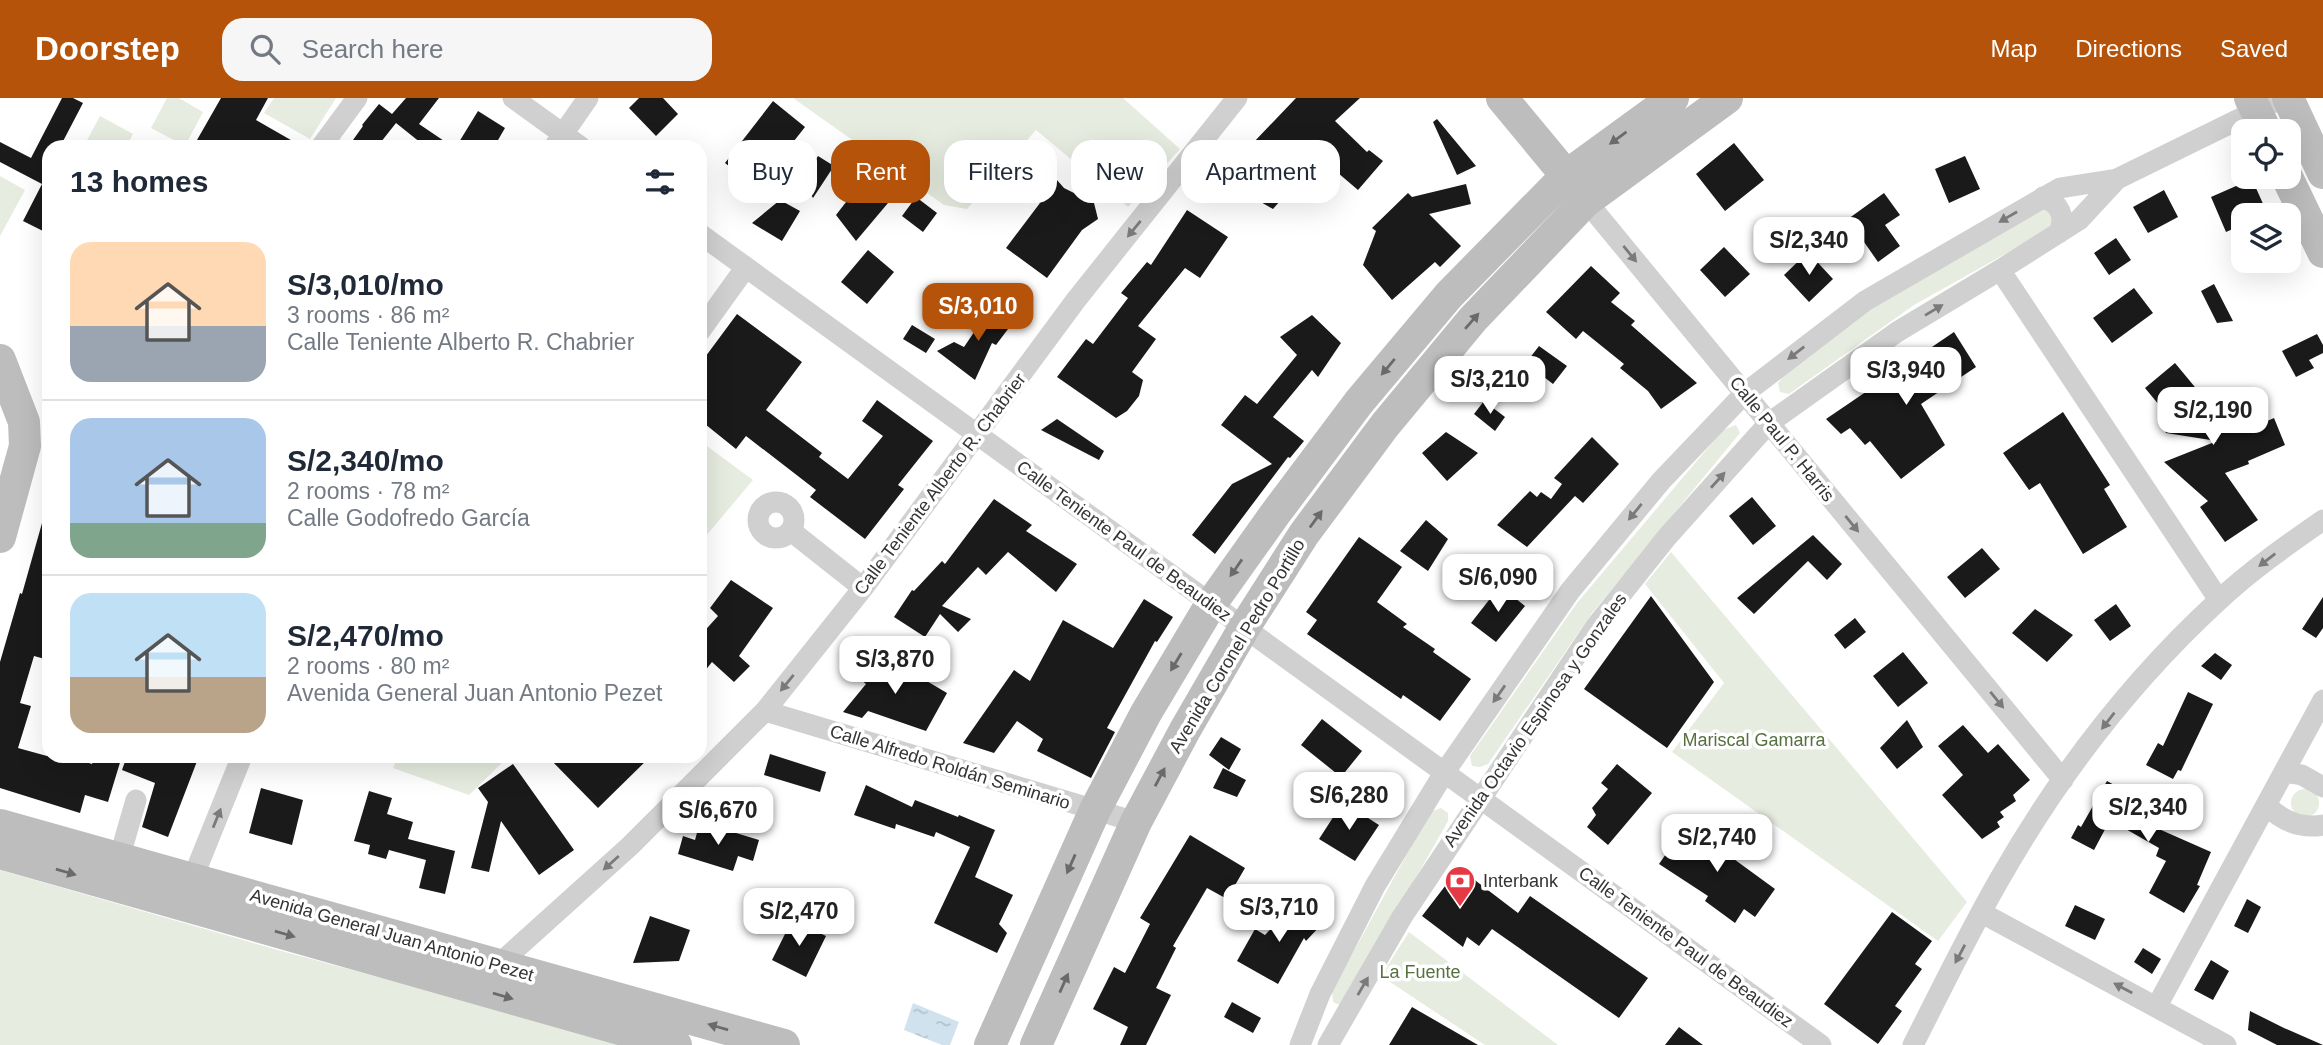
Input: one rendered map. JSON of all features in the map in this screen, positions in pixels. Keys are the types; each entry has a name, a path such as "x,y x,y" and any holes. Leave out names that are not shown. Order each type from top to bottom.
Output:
{"main road":[{"name":"Calle Paul P. Harris","path":"1502,98 1586,201"},
{"name":"Avenida Coronel Pedro Portillo","path":"990,1045 1094,810 1146,713 1211,604 1275,513 1377,381 1449,295 1566,176 1673,98"},
{"name":"Avenida Coronel Pedro Portillo","path":"1036,1045 1136,822 1244,628 1304,534 1385,425 1474,319 1586,201 1727,98"},
{"path":"2288,98 2323,173"},
{"path":"2293,189 2323,252"},
{"path":"0,360 24,422 12,449 0,537"},
{"name":"Avenida General Juan Antonio Pezet","path":"0,825 784,1045"},
{"name":"Avenida General Juan Antonio Pezet","path":"0,853 676,1045"}],"street":[{"path":"326,140 357,98"},
{"path":"513,98 558,140 588,98"},
{"name":"Calle Teniente Alberto R. Chabrier","path":"498,965 630,846 765,710 863,588 1076,300 1237,98"},
{"name":"Avenida Octavio Espinosa y Gonzales","path":"1300,1045 1320,993 1375,886 1444,773 1570,591 1661,481 1745,393 1865,300 2043,197 2060,188 2117,178 2263,110"},
{"name":"Avenida Octavio Espinosa y Gonzales","path":"1328,1045 1402,917 1596,626 1667,537 1769,423 1897,332 2059,233 2090,209 2117,178"},
{"path":"2043,197 2052,200 2062,216 2059,233"},
{"name":"Calle Paul P. Harris","path":"1586,201 2063,780"},
{"name":"Calle Teniente Paul de Beaudiez","path":"707,239 1821,1045"},
{"path":"707,321 746,267"},
{"path":"2000,270 2219,600"},
{"path":"1913,1045 1999,880 2063,780 2154,666 2219,600 2284,547 2323,520"},
{"path":"791,531 863,588"},
{"path":"2157,1006 2323,700"},
{"name":"Calle Alfredo Roldán Seminario","path":"765,710 1136,822"},
{"path":"192,880 239,763"},
{"path":"2284,772 2302,775 2321,784"},
{"path":"119,859 136,800"},
{"path":"2266,805 2275,814 2297,825 2323,825"},
{"path":"1982,913 2226,1045"},
{"path":"1320,993 1326,1007 1333,1011 1348,1012"}],"green space":[{"path":"167,98 179,98 203,112 188,140 174,140 151,128"},
{"path":"274,98 336,98 310,139 264,113"},
{"path":"793,98 1123,98 1180,149 1167,164 1167,140 1071,140 1071,159 1057,148 1057,140 1048,140 1036,130 1027,140 944,140 944,203 972,203 967,209 944,205 930,195 930,140 852,140"},
{"path":"100,116 133,134 130,140 87,140"},
{"path":"0,176 25,190 0,236"},
{"path":"2044,207 2054,210 2055,226 1914,305 1789,394 1780,392 1778,383 1793,364 1910,279"},
{"path":"1736,425 1740,433 1592,613 1488,764 1472,766 1470,756 1577,603 1723,430"},
{"path":"707,446 753,480 707,535"},
{"name":"Mariscal Gamarra","path":"1671,552 1967,902 1938,941 1672,752 1724,683 1645,584"},
{"path":"395,763 502,763 469,795 393,768"},
{"path":"2305,789 2315,793 2319,803 2315,813 2305,817 2295,813 2291,803 2295,793"},
{"path":"1441,808 1448,813 1448,821 1348,998 1340,1005 1333,1002 1332,991 1430,812"},
{"path":"0,870 274,949 631,1045 0,1045"},
{"name":"La Fuente","path":"1409,932 1558,1045 1485,1045 1381,976"}],"water":[{"path":"913,1003 959,1022 950,1045 942,1045 904,1030"}],"building":[{"path":"62,98 73,98 83,103 64,140 42,140 42,184 0,162 0,142 31,158"},
{"path":"221,98 268,98 256,120 291,140 197,140"},
{"path":"406,98 439,98 419,124 443,140 417,140 396,123 383,140 353,140 379,104 392,114"},
{"path":"639,98 663,98 678,114 656,136 629,108"},
{"path":"1296,98 1360,98 1335,121 1367,152 1369,150 1383,161 1358,190 1340,175 1340,140 1256,140"},
{"path":"773,101 805,127 795,140 743,140"},
{"path":"478,111 505,128 498,140 460,140"},
{"path":"1437,119 1476,166 1457,175 1433,122"},
{"path":"1734,143 1764,180 1725,211 1696,174"},
{"path":"1965,156 1980,189 1949,203 1935,169"},
{"path":"817,157 831,164 831,171 817,192"},
{"path":"1057,180 1071,192 1071,203 1094,203 1098,219 1082,230 1047,278 1006,248 1040,203 1057,203"},
{"path":"42,184 42,230 23,221"},
{"path":"1466,184 1471,204 1429,214 1461,246 1440,267 1435,262 1392,300 1363,265 1376,231 1372,228 1408,193 1412,197"},
{"path":"2231,188 2256,189 2263,203 2231,203 2231,230 2226,232 2211,197"},
{"path":"2164,190 2178,217 2148,233 2133,207"},
{"path":"1884,193 1900,215 1885,225 1900,246 1878,262 1848,219"},
{"path":"776,203 785,203 800,211 782,241 752,223"},
{"path":"845,203 888,203 856,241 836,215"},
{"path":"912,203 924,203 937,213 923,232 902,216"},
{"path":"1263,203 1278,203 1273,209"},
{"path":"1187,210 1228,237 1200,278 1185,268 1138,326 1156,339 1132,372 1143,380 1139,396 1127,411 1116,418 1057,377 1086,339 1093,344 1128,298 1121,293 1147,262 1151,265"},
{"path":"2116,238 2131,260 2109,275 2094,253"},
{"path":"1724,247 1750,274 1725,297 1700,270"},
{"path":"868,250 894,272 867,304 841,282"},
{"path":"1808,252 1833,279 1809,302 1784,275"},
{"path":"1591,266 1620,293 1611,302 1635,321 1631,325 1697,383 1661,409 1648,391 1620,368 1624,364 1583,331 1576,339 1546,312"},
{"path":"2214,284 2233,321 2217,323 2201,291"},
{"path":"2134,288 2153,313 2112,343 2093,318"},
{"path":"991,307 1014,321 996,345 992,343 975,380 937,351 954,342 964,347"},
{"path":"737,314 802,362 766,410 822,453 819,457 848,479 883,436 862,421 877,400 933,441 898,485 904,489 865,539 810,497 816,490 746,436 736,449 707,426 707,355"},
{"path":"1312,315 1341,343 1318,377 1312,370 1273,417 1304,441 1290,458 1288,457 1215,554 1192,535 1232,484 1272,464 1221,425 1245,395 1257,404 1297,355 1280,337"},
{"path":"912,325 935,339 926,353 903,339"},
{"path":"1954,332 1976,367 1921,404 1945,445 1901,479 1870,441 1865,445 1850,428 1841,434 1826,419"},
{"path":"2317,334 2323,345 2323,353 2309,360 2314,368 2296,377 2282,351"},
{"path":"1539,346 1567,366 1553,384 1526,363"},
{"path":"2175,363 2204,398 2212,393 2235,410 2243,410 2249,429 2274,418 2285,445 2225,473 2258,520 2225,542 2200,507 2208,501 2164,462 2217,441 2166,433 2160,422 2169,417 2145,388"},
{"path":"1484,401 1505,417 1495,431 1474,414"},
{"path":"2063,412 2110,485 2104,489 2127,527 2083,554 2040,483 2029,490 2003,453"},
{"path":"1057,419 1104,451 1099,460 1041,430"},
{"path":"1446,432 1478,453 1447,481 1422,453"},
{"path":"1592,437 1619,464 1583,503 1575,496 1527,547 1497,525 1530,491 1537,497 1541,492 1551,499 1562,484 1554,478"},
{"path":"1752,497 1776,526 1753,545 1729,516"},
{"path":"994,499 1032,525 1026,531 1077,564 1056,592 1008,552 986,575 978,567 942,606 971,619 958,632 940,614 925,637 894,617 912,590 914,591 942,561 945,564"},
{"path":"1426,520 1448,539 1428,571 1400,551"},
{"path":"42,523 42,658 34,656 20,703 31,706 18,748 42,755 42,763 120,763 108,802 85,795 80,813 0,788 0,662 20,593 22,594"},
{"path":"1813,535 1842,564 1827,580 1808,561 1754,614 1737,598"},
{"path":"1359,537 1402,567 1377,602 1407,624 1403,627 1435,649 1433,652 1471,679 1440,721 1403,695 1401,699 1307,634 1317,620 1306,612"},
{"path":"1982,548 2000,569 1965,598 1947,577"},
{"path":"731,580 773,608 739,656 750,666 734,682 712,662 707,668 707,628 718,616 710,608"},
{"path":"1500,586 1525,606 1496,642 1471,623"},
{"path":"1651,596 1714,682 1667,748 1584,689"},
{"path":"2323,597 2323,628 2316,638 2302,629"},
{"path":"1144,599 1173,617 1157,642 1155,641 1107,728 1115,732 1091,778 1037,751 1043,739 1017,721 994,753 963,743 1014,670 1030,681 1063,620 1113,648"},
{"path":"2116,604 2131,626 2110,641 2094,620"},
{"path":"2035,609 2073,635 2047,662 2012,633"},
{"path":"1855,618 1866,632 1845,649 1834,635"},
{"path":"1903,652 1928,683 1898,707 1873,676"},
{"path":"866,653 900,681 908,670 947,693 926,731 868,711 862,718 843,712 866,684 850,671"},
{"path":"2215,653 2232,665 2221,680 2201,666"},
{"path":"2188,692 2213,704 2181,771 2178,770 2173,779 2146,765 2158,743 2163,746"},
{"path":"1322,719 1362,751 1341,777 1301,745"},
{"path":"1907,720 1923,747 1897,769 1880,748"},
{"path":"1963,725 1988,753 1998,744 2030,780 2013,795 2016,801 2000,812 2004,817 1997,822 2000,827 1982,839 1942,795 1963,775 1938,746"},
{"path":"1221,737 1241,749 1229,770 1209,755"},
{"path":"770,754 826,772 820,792 764,775"},
{"path":"124,763 196,763 168,837 142,827 155,783 122,770"},
{"path":"554,763 644,763 598,808"},
{"path":"513,764 574,850 539,875 501,821 489,872 471,868 488,802 478,788"},
{"path":"1617,764 1652,793 1608,845 1587,827 1596,815 1592,808 1608,789 1601,783"},
{"path":"1223,768 1246,780 1237,797 1213,788"},
{"path":"2107,781 2152,806 2143,822 2211,852 2197,885 2200,886 2184,913 2149,893 2166,861 2156,856 2159,848 2110,820 2094,850 2071,838 2078,825 2081,827"},
{"path":"866,785 912,807 915,800 995,830 975,877 1013,895 999,924 1007,933 997,953 934,923 970,847 936,832 934,837 896,824 895,829 854,815"},
{"path":"261,788 303,800 292,845 249,833"},
{"path":"369,791 392,798 387,814 413,822 408,839 455,851 445,894 419,888 426,860 389,850 386,859 368,854 370,845 354,841"},
{"path":"1343,802 1379,825 1355,861 1319,839"},
{"path":"700,822 759,840 753,861 738,856 733,871 678,854 683,836 695,840"},
{"path":"1684,828 1709,844 1719,829 1737,840 1727,854 1775,889 1755,917 1744,909 1735,923 1705,901 1708,896 1659,864"},
{"path":"1190,835 1245,868 1227,899 1207,888 1173,946 1176,948 1156,988 1171,995 1146,1045 1120,1045 1128,1027 1093,1009 1114,967 1125,973 1150,924 1140,918"},
{"path":"1459,868 1518,913 1530,896 1648,978 1619,1018 1492,929 1479,946 1467,937 1463,947 1422,916"},
{"path":"2247,899 2261,907 2248,933 2234,926"},
{"path":"1296,902 1321,925 1306,941 1304,938 1278,984 1237,961 1255,929 1265,935"},
{"path":"2075,905 2105,919 2095,940 2065,926"},
{"path":"1892,912 1932,941 1915,964 1922,969 1895,1006 1902,1011 1878,1044 1824,1004"},
{"path":"650,916 690,930 679,961 633,963"},
{"path":"792,920 826,936 806,977 772,960"},
{"path":"2143,948 2161,959 2152,974 2134,962"},
{"path":"2211,960 2229,971 2213,1000 2194,990"},
{"path":"1232,1002 1261,1018 1253,1033 1224,1017"},
{"path":"1412,1007 1478,1045 1389,1045"},
{"path":"2250,1011 2323,1045 2277,1045 2248,1030"},
{"path":"1679,1027 1703,1045 1665,1045"}],"place":[{"name":"Interbank","path":"1460,908"}]}
